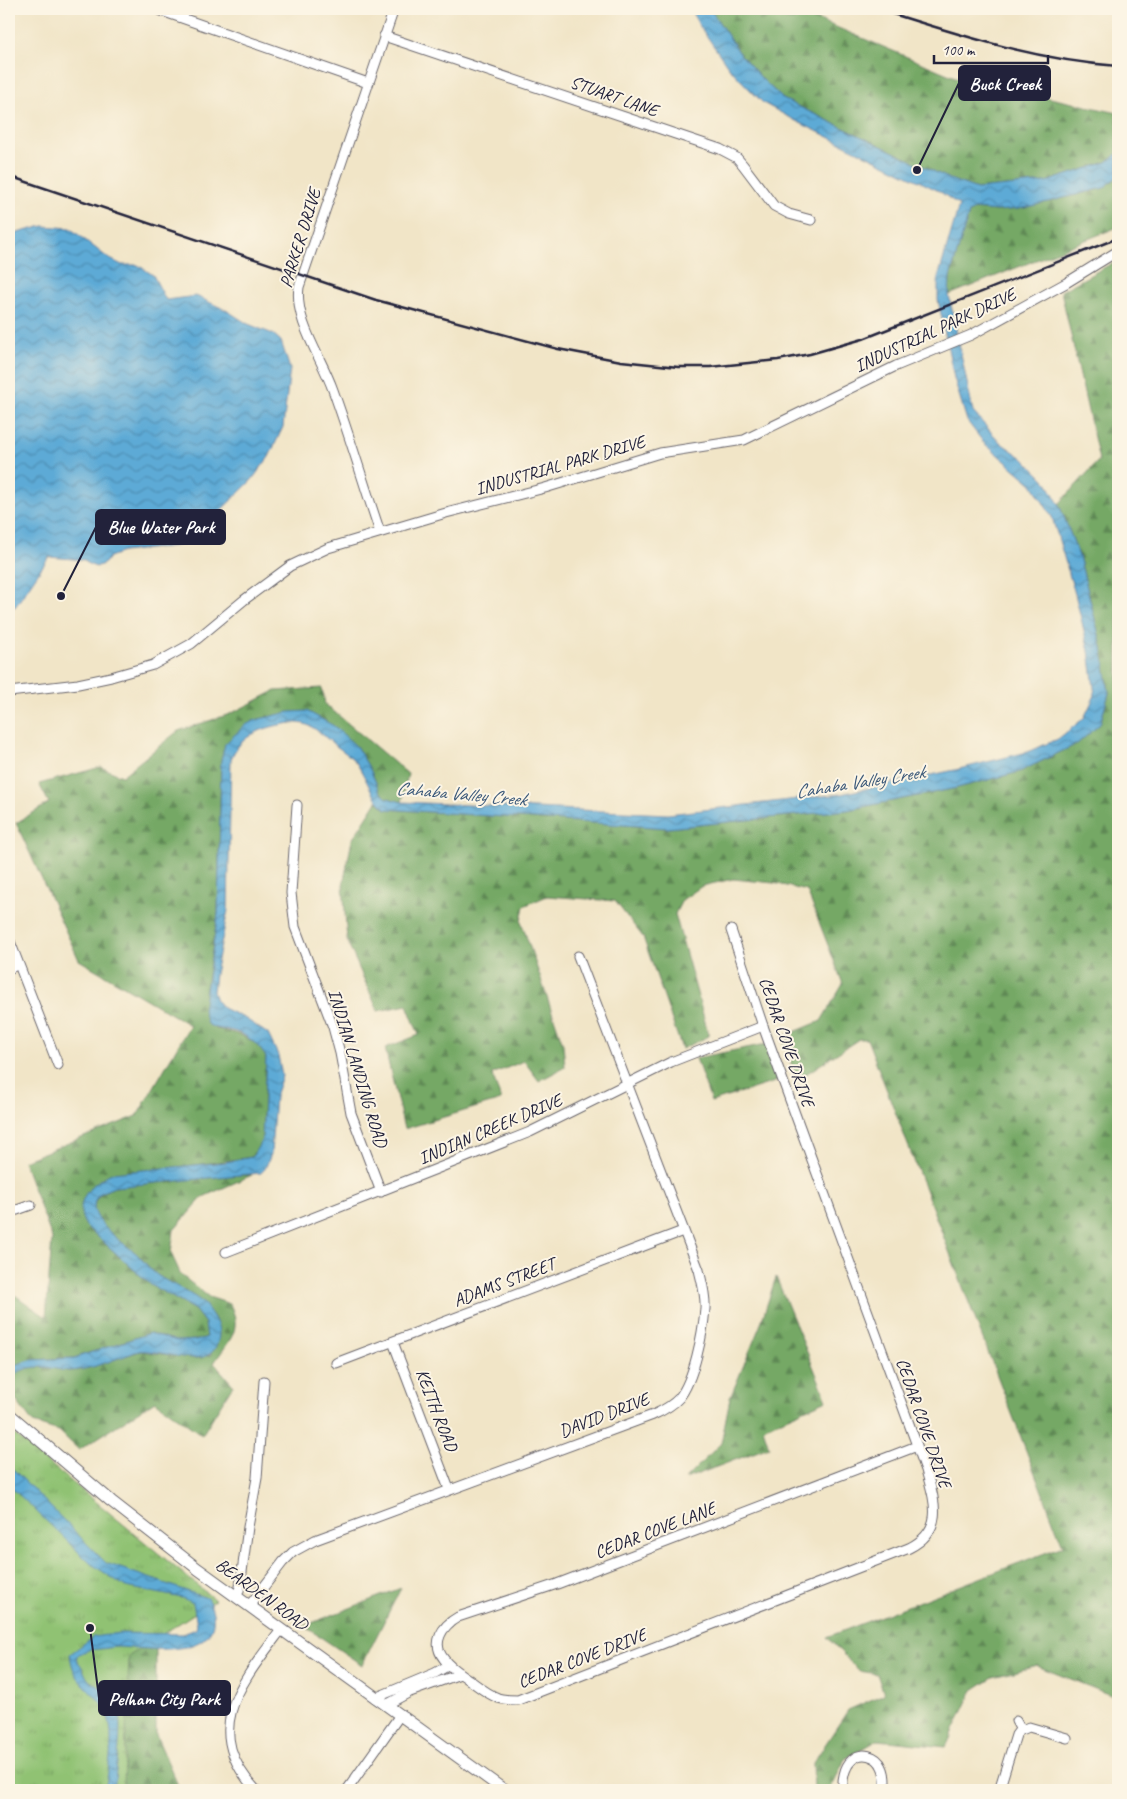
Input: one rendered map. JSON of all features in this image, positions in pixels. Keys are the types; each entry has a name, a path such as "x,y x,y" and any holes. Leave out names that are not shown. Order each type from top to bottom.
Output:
{"street":[{"path":"156,9 368,83"},
{"name":"PARKER DRIVE","path":"380,532 332,387 300,314 298,296 299,286 394,9"},
{"name":"STUART LANE","path":"384,36 720,149 737,158 774,206 789,214 811,220"},
{"name":"INDUSTRIAL PARK DRIVE","path":"9,692 78,684 133,672 153,665 191,644 244,600 290,566 328,548 380,532 545,488 660,453 744,440 896,366 971,335 1066,283 1118,251"},
{"name":"INDIAN LANDING ROAD","path":"297,805 292,893 295,927 333,1027 351,1112 381,1192"},
{"name":"CEDAR COVE DRIVE","path":"449,1665 491,1695 506,1700 518,1700 909,1548 927,1536 933,1527 934,1517 929,1481 763,1026 731,930"},
{"path":"9,939 58,1065"},
{"name":"DAVID DRIVE","path":"249,1606 283,1562 293,1552 306,1544 653,1415 676,1401 692,1376 705,1309 704,1288 578,956"},
{"path":"9,969 18,964"},
{"name":"INDIAN CREEK DRIVE","path":"226,1252 530,1132 671,1062 763,1026"},
{"path":"9,1220 13,1210 31,1205"},
{"name":"ADAMS STREET","path":"336,1363 683,1231"},
{"name":"KEITH ROAD","path":"394,1342 450,1489"},
{"path":"237,1597 257,1478 264,1381"},
{"name":"BEARDEN ROAD","path":"9,1414 111,1501 237,1597 504,1790"},
{"name":"CEDAR COVE LANE","path":"449,1665 438,1646 439,1637 444,1628 458,1617 557,1584 917,1446"},
{"path":"256,1790 244,1776 234,1759 229,1741 230,1713 235,1698 244,1682 281,1630"},
{"path":"375,1698 435,1673 449,1665"},
{"path":"386,1705 410,1692 460,1674"},
{"path":"348,1790 400,1715"},
{"path":"1016,1721 1021,1730"},
{"path":"998,1790 1014,1740 1021,1730 1029,1727 1066,1738"},
{"path":"843,1790 846,1769 852,1760 857,1757 868,1756 877,1760 882,1767 885,1778 885,1790"}],"green space":[{"path":"710,9 793,9 955,77 1118,113 1118,153 1107,162 1046,182 977,189 952,180 783,99 741,55"},
{"path":"1118,176 1118,227 949,295 950,277 969,213 974,209 997,211 1019,209 1104,188"},
{"path":"1118,260 1118,1698 1037,1666 993,1677 973,1690 946,1747 878,1740 845,1759 830,1790 814,1790 813,1763 848,1710 884,1694 877,1674 859,1671 827,1637 1063,1546 867,1039 859,1039 797,1080 782,1037 821,1021 843,984 807,891 774,883 733,879 702,886 682,900 675,914 709,1036 682,1049 643,937 615,901 547,896 524,906 521,921 563,1044 565,1067 539,1081 524,1061 492,1074 501,1100 404,1129 385,1048 419,1035 407,1005 378,1011 347,941 343,885 352,840 377,801 386,809 668,828 847,810 957,788 1019,772 1077,744 1100,724 1109,693 1102,647 1079,556 1059,504 1099,460 1061,291"},
{"path":"322,688 325,704 408,774 402,802 387,798 380,792 370,769 356,746 307,711 255,720 221,760 218,914 205,994 216,1029 238,1034 251,1040 262,1050 266,1057 262,1140 253,1157 101,1178 86,1226 151,1285 195,1310 205,1323 207,1337 199,1340 177,1341 150,1333 74,1358 31,1360 9,1367 9,1291 46,1317 52,1238 23,1161 137,1116 190,1025 79,960 16,823 49,803 39,784 101,767 122,776 178,731 230,714 275,691"},
{"path":"766,1044 778,1081 711,1102 696,1058"},
{"path":"230,1175 252,1175 203,1197 174,1230 171,1253 181,1275 209,1297 230,1304 234,1313 235,1328 229,1341 214,1363 233,1385 202,1435 155,1401 79,1450 59,1431 33,1423 12,1395 9,1396 9,1378 17,1371 33,1367 48,1367 69,1371 91,1367 140,1351 193,1358 211,1355 204,1304 157,1275 138,1255 105,1228 96,1215 94,1204 98,1197 114,1187"},
{"path":"776,1277 827,1400 763,1428 769,1447 685,1479 721,1443 730,1398 760,1326"},
{"path":"9,1430 215,1600 129,1656 124,1784 119,1790 9,1790"},
{"path":"401,1588 362,1665 304,1626"},
{"path":"116,1647 156,1649 156,1735 180,1790 112,1790"}],"water":[{"path":"690,9 710,9 741,55 783,99 952,180 977,189 1046,182 1107,162 1118,153 1118,176 1104,188 1019,209 997,211 974,209 969,213 950,277 949,295 973,412 1001,443 1023,458 1046,481 1059,504 1079,556 1102,647 1109,693 1100,724 1077,744 1019,772 957,788 847,810 668,828 386,809 373,793 355,761 313,728 300,723 283,724 246,738 231,759 228,910 213,992 216,1000 223,1008 246,1019 268,1034 278,1055 282,1076 275,1096 271,1154 265,1169 261,1173 114,1187 101,1193 95,1201 98,1218 113,1235 136,1253 154,1273 205,1305 215,1319 219,1331 215,1348 208,1355 199,1358 139,1351 84,1369 70,1371 34,1367 9,1378 9,1367 31,1360 74,1358 150,1333 177,1341 199,1340 207,1337 205,1323 195,1310 151,1285 86,1226 81,1209 82,1201 91,1187 112,1173 226,1162 252,1157 262,1140 266,1057 247,1037 235,1031 215,1028 207,1024 203,1010 218,914 221,760 225,744 244,726 255,720 289,712 307,711 334,726 356,746 370,769 380,792 387,798 402,802 668,814 841,794 955,770 1027,752 1058,739 1084,718 1095,695 1089,651 1075,594 1052,517 1032,484 984,443 967,421 954,378 938,300 938,278 959,205 939,191 763,103 729,68"},
{"path":"43,226 70,228 108,258 122,265 138,265 153,275 166,300 196,296 226,310 248,324 273,334 281,341 290,369 283,427 269,457 251,481 216,515 196,541 174,546 123,552 109,557 105,563 96,567 88,564 85,560 49,557 15,607 9,607 9,238 17,233"},
{"path":"9,1465 106,1563 207,1598 211,1606 214,1618 211,1630 204,1639 194,1644 182,1648 169,1649 113,1647 88,1651 77,1656 78,1662 88,1679 108,1693 118,1708 120,1729 114,1788 112,1790 103,1790 106,1786 111,1745 110,1724 107,1714 98,1699 78,1678 74,1671 70,1654 93,1637 120,1633 183,1634 196,1629 197,1624 193,1603 182,1598 126,1587 90,1563 9,1485"}],"railway":[{"path":"877,9 996,45 1056,58 1118,66"},
{"path":"9,176 376,300 558,349 621,361 678,367 710,367 778,360 810,354 863,339 1118,238"}],"place":[{"name":"Buck Creek","path":"917,170"},
{"name":"Blue Water Park","path":"61,596"},
{"name":"Pelham City Park","path":"90,1628"}],"water label":[{"name":"Cahaba Valley Creek","path":"860,782"},
{"name":"Cahaba Valley Creek","path":"461,794"}]}
